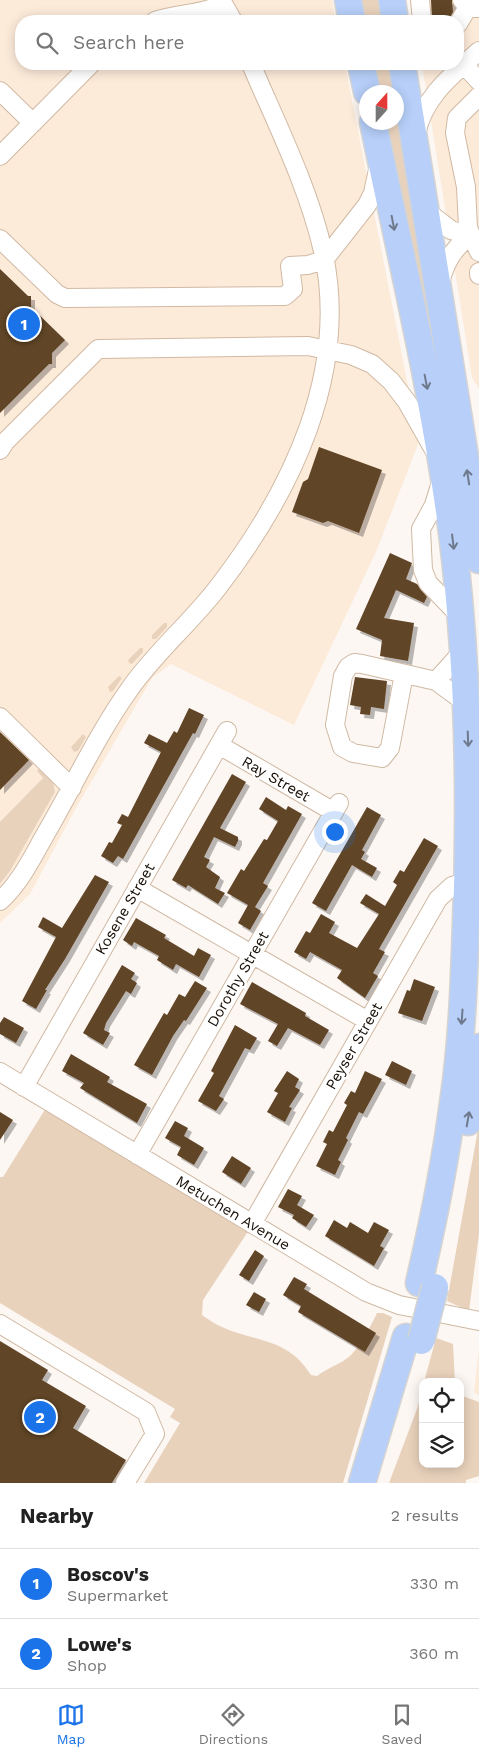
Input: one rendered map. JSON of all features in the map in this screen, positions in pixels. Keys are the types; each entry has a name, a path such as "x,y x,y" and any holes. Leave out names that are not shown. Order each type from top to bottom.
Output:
{"highway":[{"path":"392,0 394,15"},
{"path":"362,70 366,85"},
{"path":"404,70 479,560"},
{"path":"375,130 452,531 461,617 466,703 468,882 462,1013 453,1102 439,1188 427,1285"},
{"path":"379,1483 427,1285 464,1147 479,1047"},
{"path":"362,1483 414,1339"}],"street":[{"path":"420,0 421,15"},
{"path":"176,15 211,9 222,2 230,15"},
{"path":"464,17 473,7"},
{"path":"479,51 464,65 479,81"},
{"path":"0,156 85,70"},
{"path":"0,902 18,882 132,686 212,595 262,524 288,478 320,393 327,349 329,312 324,260 308,202 254,70"},
{"path":"405,70 408,77 419,84 430,87 442,84"},
{"path":"415,143 422,114 431,97 458,70"},
{"path":"0,91 33,123"},
{"path":"479,96 462,112 455,124 473,194 470,236 479,252"},
{"path":"0,239 57,294 68,298 285,296 293,289 290,266 308,265 324,260 367,205 373,193 380,158"},
{"path":"426,211 451,230 470,236"},
{"path":"438,292 449,258 459,244 470,236"},
{"path":"0,450 5,442 98,349 308,346 359,357 385,375 400,392 422,426 441,467"},
{"path":"436,681 463,651"},
{"path":"404,674 390,748 386,756 382,758 353,753 342,747 335,725 343,676 348,667 354,663 436,681 466,703"},
{"path":"0,717 72,788"},
{"name":"Ray Street","path":"223,738 337,807"},
{"name":"Kosene Street","path":"24,1087 223,738"},
{"name":"Dorothy Street","path":"137,1155 337,807"},
{"name":"Peyser Street","path":"252,1224 442,893 452,886 468,882"},
{"path":"137,888 368,1021"},
{"name":"Metuchen Avenue","path":"0,1072 376,1298 398,1305 479,1321"},
{"path":"0,1324 146,1412 155,1434 125,1483"}],"shaded area":[{"path":"0,0 332,0 335,15 15,15 15,70 346,70 419,442 376,552 294,725 171,664 152,678 76,808 30,894 0,923"},
{"path":"358,0 384,0 386,15 361,15"},
{"path":"411,0 479,0 479,389 472,378 423,70 464,70 464,15 414,15"},
{"path":"371,70 395,70 397,85 374,85"},
{"path":"385,130 404,130 444,398"},
{"path":"164,623 167,623 167,627 156,639 152,639 152,635"},
{"path":"140,648 143,648 143,652 132,664 129,663 128,660"},
{"path":"119,676 122,678 113,691 110,692 108,687"},
{"path":"83,734 86,737 78,751 74,752 71,747"},
{"path":"40,768 53,782 55,792 10,871 0,884 0,822 43,778 37,771"},
{"path":"46,1108 249,1230 203,1300 202,1315 214,1323 282,1347 302,1363 311,1375 317,1376 350,1356 369,1330 377,1313 383,1313 392,1317 343,1483 144,1483 180,1423 170,1417 175,1409 0,1303 0,1177 3,1177"},
{"path":"479,1124 479,1234 469,1311 447,1301"},
{"path":"436,1338 453,1344 455,1378 425,1378"},
{"path":"479,1348 479,1396 474,1392"},
{"path":"464,1396 479,1402 479,1476 466,1480 466,1483 389,1483 419,1402 419,1468 464,1468"}],"building":[{"path":"431,0 452,0 453,12 451,15 432,15"},
{"path":"0,269 28,296 31,296 31,307 65,340 52,353 52,364 49,364 0,413"},
{"path":"319,447 382,470 359,533 328,521 323,523 292,512 303,482 308,479"},
{"path":"390,553 412,563 406,579 417,584 427,597 424,603 396,590 384,618 414,623 408,661 380,656 382,640 356,629"},
{"path":"355,677 387,681 384,709 371,707 370,715 360,714 361,707 350,705"},
{"path":"189,708 204,715 195,734 193,733 123,859 118,856 113,863 101,856 109,842 112,843 122,825 117,823 122,814 128,817 161,752 144,743 149,734 167,743 174,731 177,733"},
{"path":"0,732 29,760 0,790"},
{"path":"232,774 246,782 220,828 238,837 238,841 235,847 214,837 204,857 210,860 206,867 220,877 215,888 225,893 218,904 188,885 186,888 172,880"},
{"path":"266,797 286,810 288,806 302,814 263,883 268,886 255,907 261,911 250,930 238,923 248,905 227,893 241,869 244,871 264,839 267,840 278,821 259,809"},
{"path":"367,807 381,815 362,850 365,852 361,859 377,868 372,877 352,865 326,911 312,903"},
{"path":"424,838 438,846 379,949 385,952 373,973 378,976 365,998 337,978 342,970 310,952 306,959 294,952 306,931 310,933 321,914 335,922 329,933 357,948 379,914 360,903 366,894 385,906 397,885 393,882 400,870 404,872"},
{"path":"95,875 109,882 45,990 47,990 36,1009 22,1001 56,937 38,927 43,917 62,928"},
{"path":"136,918 166,935 164,938 194,956 198,948 211,955 199,977 176,964 173,970 157,960 159,956 134,942 132,946 123,940"},
{"path":"122,965 135,973 131,979 137,983 131,994 126,991 106,1023 104,1030 110,1033 103,1045 83,1033"},
{"path":"414,979 435,987 422,1021 398,1013 407,990 410,991"},
{"path":"195,981 207,988 186,1021 184,1020 173,1036 152,1075 134,1065 164,1013 167,1015 179,994 185,997"},
{"path":"252,982 306,1013 305,1016 329,1030 320,1045 288,1028 277,1046 268,1041 278,1024 240,1004"},
{"path":"4,1017 24,1028 16,1043 0,1034 0,1023"},
{"path":"235,1025 257,1038 250,1050 245,1048 219,1096 224,1099 216,1111 198,1101 214,1073 211,1071"},
{"path":"71,1054 110,1077 107,1082 147,1104 137,1123 80,1088 84,1083 62,1071"},
{"path":"392,1061 412,1071 406,1085 385,1075"},
{"path":"287,1071 299,1079 295,1087 300,1090 289,1107 292,1108 285,1122 267,1112 278,1093 274,1091"},
{"path":"365,1071 382,1079 363,1114 359,1112 346,1138 348,1140 338,1160 341,1162 335,1175 316,1166 327,1144 323,1142 329,1130 333,1132 347,1105 344,1103 351,1091 355,1093"},
{"path":"0,1112 13,1120 0,1140"},
{"path":"175,1121 188,1128 184,1136 204,1148 194,1165 177,1155 181,1147 165,1138"},
{"path":"232,1156 251,1168 241,1184 222,1172"},
{"path":"288,1189 302,1196 297,1205 314,1215 306,1227 292,1218 294,1215 278,1207"},
{"path":"334,1220 347,1228 350,1222 368,1233 374,1222 389,1230 380,1246 384,1248 374,1266 325,1236"},
{"path":"255,1250 264,1256 249,1281 239,1275"},
{"path":"294,1277 307,1284 304,1289 376,1333 365,1352 298,1312 301,1306 283,1295"},
{"path":"254,1292 266,1299 259,1312 246,1305"},
{"path":"0,1341 48,1370 42,1380 86,1406 73,1428 126,1460 112,1483 0,1483"}],"place":[{"name":"Boscov's","path":"24,324"},
{"name":"Lowe's","path":"40,1417"}]}
